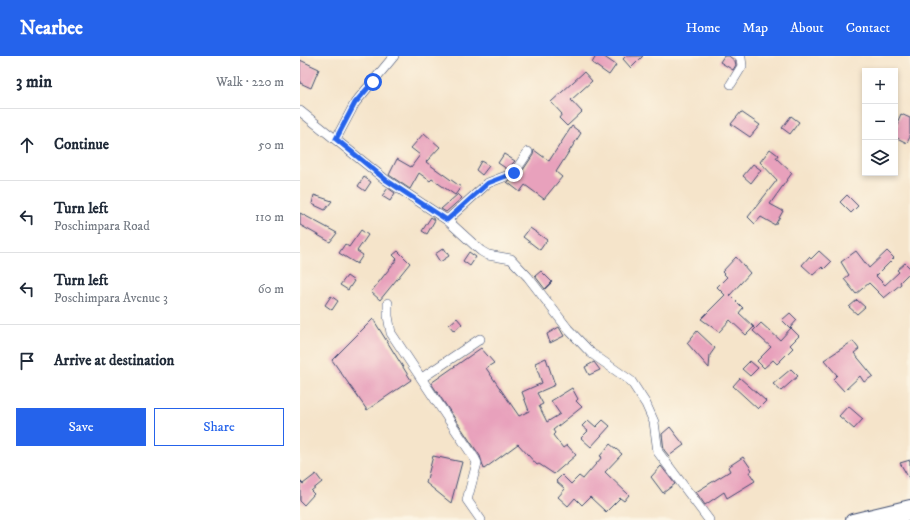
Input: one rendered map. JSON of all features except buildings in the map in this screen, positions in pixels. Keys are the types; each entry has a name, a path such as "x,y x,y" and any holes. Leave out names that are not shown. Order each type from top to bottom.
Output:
{"highway":[{"path":"885,520 910,514"}],"main road":[{"path":"852,520 910,506"}],"street":[{"path":"336,139 355,103 394,56"},
{"path":"731,84 742,66 741,58 739,56"},
{"path":"300,111 386,180 447,220 481,251 488,255 512,259 577,339 591,353 631,381 646,404 654,422 658,452 709,520"},
{"path":"447,220 488,183 514,173 528,152"},
{"path":"388,303 388,316 391,333 477,463 467,500 481,520"},
{"path":"422,378 480,338"}],"route":[{"path":"373,82 355,103 336,139 386,180 447,220 488,183 505,178 514,173"}]}
